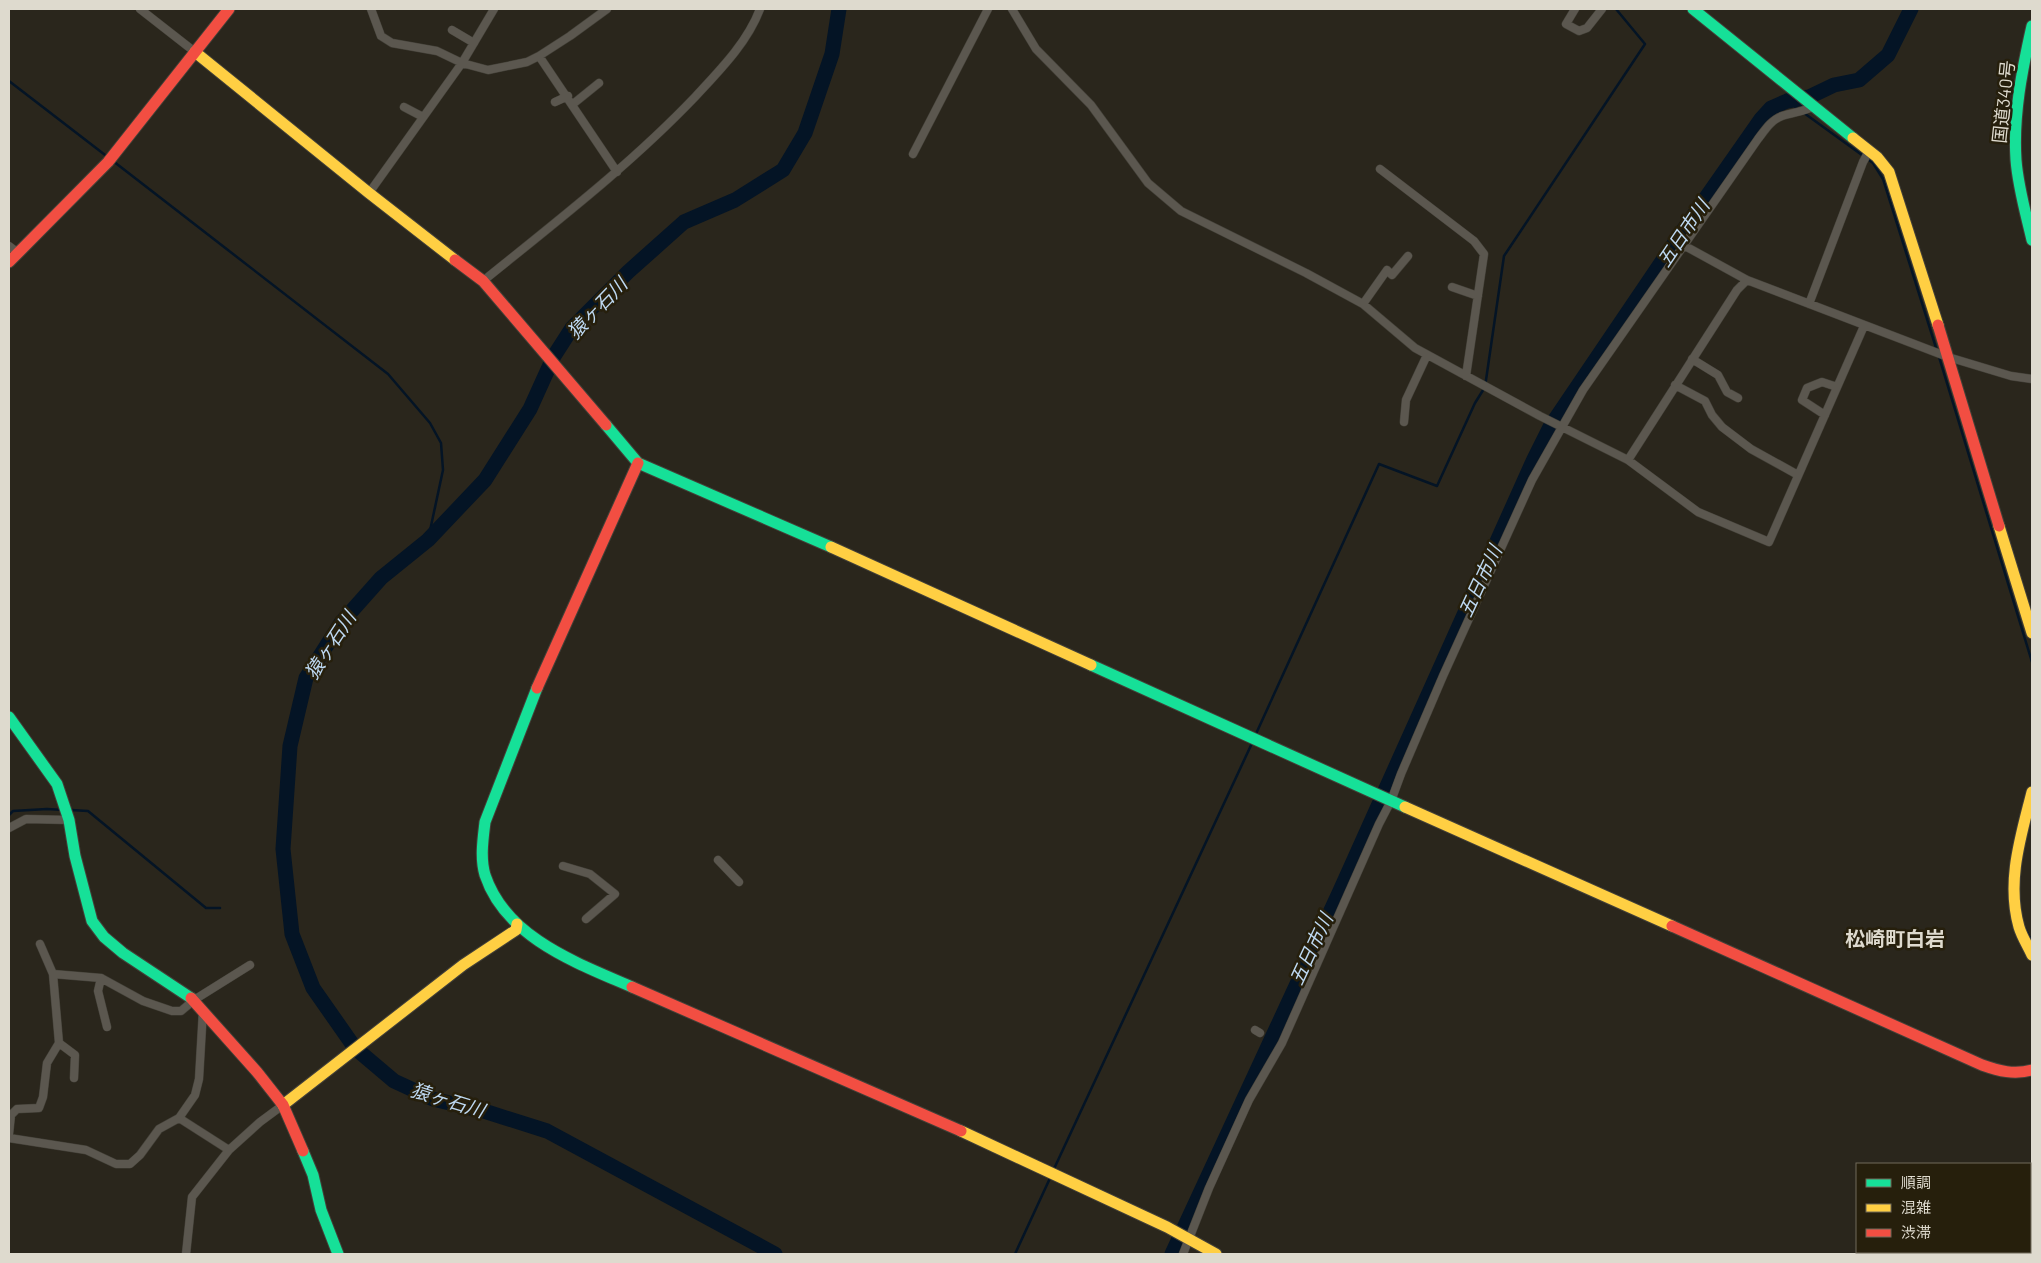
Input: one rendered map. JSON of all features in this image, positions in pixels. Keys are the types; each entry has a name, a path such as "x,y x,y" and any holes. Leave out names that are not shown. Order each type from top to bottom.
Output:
{"main road":[{"path":"9,262 13,249 108,162 229,9"},
{"path":"1693,9 1877,157 1888,172 1948,357 2032,633"},
{"name":"国道340号","path":"2032,26 2021,76 2016,127 2016,160 2021,193 2032,240"},
{"path":"195,52 369,193 483,281 638,462 899,577 1371,792 1985,1066 2006,1072 2032,1070"},
{"path":"638,462 542,678 494,795 485,822 482,844 485,874 498,902 530,936 589,968 924,1114 1188,1237 1216,1254"},
{"path":"9,717 57,784 69,820 75,856 92,921 104,937 123,953 185,992 194,1000 257,1072 283,1105 313,1175 322,1210 338,1254"},
{"path":"2032,792 2029,825 2014,866 2013,880 2019,928 2032,955"},
{"path":"283,1105 463,965 516,930 517,924"}],"street":[{"path":"140,9 195,52"},
{"path":"371,9 382,36 392,43 438,51 462,63 488,70 527,62 539,56 606,9"},
{"path":"369,193 462,63 494,9"},
{"path":"483,281 617,172 660,133 708,84 742,44 760,9"},
{"path":"912,154 988,9"},
{"path":"1012,9 1036,49 1091,105 1148,183 1181,212 1306,273 1363,304 1415,348 1540,416 1628,460 1698,512 1769,542 1864,326"},
{"path":"1575,9 1566,24 1579,31 1586,28 1602,9"},
{"path":"452,30 474,43"},
{"path":"539,56 568,96 617,172"},
{"path":"573,104 599,83"},
{"path":"555,102 568,96"},
{"path":"1183,1254 1188,1237 1209,1188 1249,1100 1282,1043 1532,480 1561,426 1583,390 1771,123 1782,116 1807,110 1812,104"},
{"path":"404,107 423,117"},
{"path":"1808,304 1869,151"},
{"path":"1380,169 1474,241 1484,254 1466,376"},
{"path":"1685,246 1747,280 1864,326 1948,357 2010,376 2032,379"},
{"path":"1363,304 1387,270 1392,275 1408,256"},
{"path":"1628,460 1736,290 1747,280"},
{"path":"1452,287 1478,296"},
{"path":"1404,422 1406,400 1427,354"},
{"path":"1692,358 1718,375 1726,392 1738,398"},
{"path":"1825,415 1802,400 1807,388 1822,382 1837,387"},
{"path":"1675,385 1705,401 1712,415 1722,427 1751,449 1798,476"},
{"path":"9,828 26,819 69,820"},
{"path":"718,860 739,882"},
{"path":"563,866 590,874 615,894 586,919"},
{"path":"9,1134 11,1115 17,1109 39,1108 43,1096 47,1064 59,1043 53,974 40,944"},
{"path":"53,974 101,978 143,1001 172,1011 181,1011 194,1000 250,965"},
{"path":"101,978 98,991 108,1027"},
{"path":"9,1138 86,1150 116,1164 130,1164 140,1155 159,1129 179,1118 195,1095 199,1079 203,1010"},
{"path":"59,1043 75,1055 74,1078"},
{"path":"186,1254 192,1197 230,1150 260,1122 283,1105"},
{"path":"179,1118 230,1150"}],"waterway":[{"name":"猿ヶ石川","path":"775,1254 547,1131 487,1112 433,1099 394,1081 355,1048 313,988 292,934 283,849 290,746 306,678 341,623 381,578 428,540 485,480 530,409 554,356 572,328 628,272 684,222 735,200 783,170 805,133 832,54 839,9"},
{"path":"1255,736 1379,464 1437,486 1475,403 1485,387 1504,256 1645,44 1616,9"},
{"name":"五日市川","path":"1172,1254 1340,891 1550,427 1761,119 1771,108 1787,101 1809,97 1834,85 1859,80 1888,55 1911,9"},
{"path":"9,81 109,158"},
{"path":"1787,101 1800,110"},
{"path":"1804,113 1873,163 1883,179 1937,351"},
{"path":"113,161 388,374 430,423 441,443 443,470 428,540"},
{"path":"1939,357 2032,662"},
{"path":"1053,1171 1253,741"},
{"path":"9,815 13,811 63,810"},
{"path":"71,810 88,811 206,908 220,908"},
{"path":"2025,928 2032,942"},
{"path":"1015,1254 1051,1176"}],"traffic: fast":[{"path":"1693,9 1853,138"},
{"path":"2032,26 2019,93 2015,143 2018,180 2032,240"},
{"path":"606,425 638,463 831,547"},
{"path":"1091,665 1405,807"},
{"path":"537,688 485,822 482,855 483,869 495,897 509,916 526,932 567,958 632,987"},
{"path":"9,717 57,784 69,820 75,856 92,921 104,937 123,953 191,998"},
{"path":"303,1151 313,1175 321,1210 338,1254"}],"traffic: slow":[{"path":"195,52 455,260"},
{"path":"1853,138 1877,157 1889,172 1938,325"},
{"path":"1999,526 2032,633"},
{"path":"831,547 1091,665"},
{"path":"2032,792 2023,825 2014,876 2015,910 2023,938 2032,955"},
{"path":"1405,807 1672,926"},
{"path":"283,1105 463,965 516,930 517,924"},
{"path":"961,1131 1167,1227 1216,1254"}],"traffic: jam":[{"path":"9,262 108,162 229,9"},
{"path":"455,260 483,281 606,425"},
{"path":"1938,325 1999,526"},
{"path":"537,688 638,463"},
{"path":"1672,926 1982,1065 2007,1072 2032,1070"},
{"path":"632,987 961,1131"},
{"path":"191,998 257,1072 283,1105 303,1151"}],"district":[{"name":"松崎町白岩","path":"1895,939"}]}
